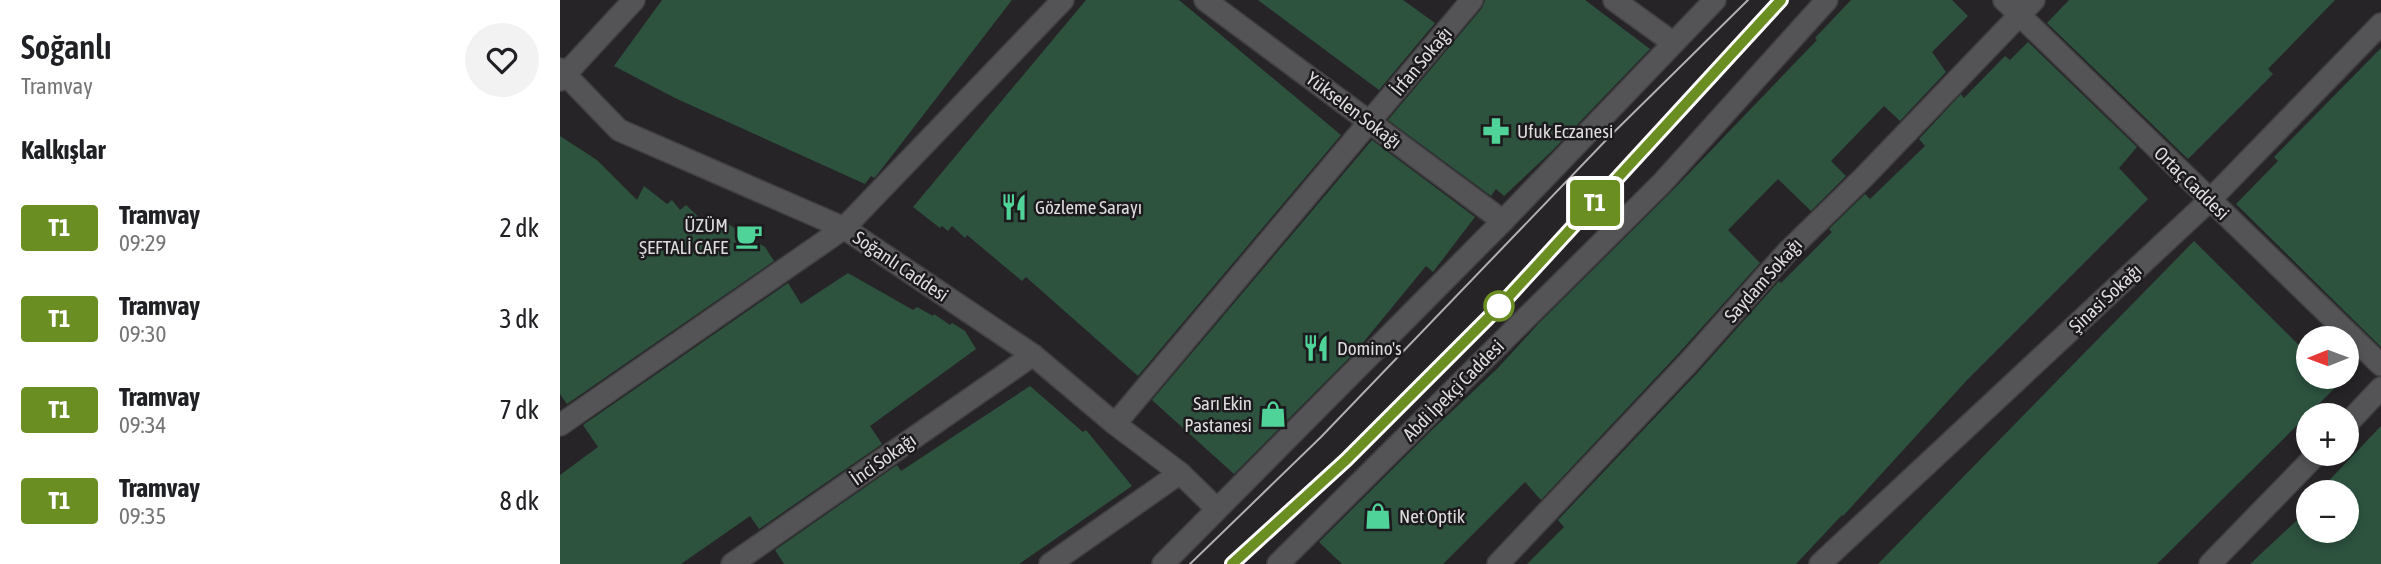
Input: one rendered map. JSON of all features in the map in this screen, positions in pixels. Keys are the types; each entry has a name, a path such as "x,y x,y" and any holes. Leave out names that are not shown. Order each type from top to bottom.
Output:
{"street":[{"path":"562,75 634,0"},
{"path":"560,425 844,228 1063,0"},
{"name":"Yükselen Sokağı","path":"1205,0 1503,221"},
{"name":"İrfan Sokağı","path":"1115,424 1472,0"},
{"path":"1614,0 1672,42"},
{"path":"1163,564 1503,221 1715,0"},
{"name":"Abdi İpekçi Caddesi","path":"1278,564 1662,183 1827,0"},
{"name":"Ortaç Caddesi","path":"2004,0 2027,8 2210,200 2381,365"},
{"name":"Saydam Sokağı","path":"1497,564 1689,362 1788,251 1864,177 2027,8"},
{"name":"Şinasi Sokağı","path":"1821,564 2210,200 2381,24"},
{"name":"Soğanlı Caddesi","path":"562,75 619,130 844,228 1033,355 1115,424 1180,473 1217,509"},
{"name":"İnci Sokağı","path":"732,564 1033,355"},
{"path":"2359,411 2381,388"},
{"path":"2210,564 2305,466"},
{"path":"1050,564 1180,473"}],"building":[{"path":"662,0 1012,0 877,175 874,178 871,176 865,184 675,98 614,66"},
{"path":"1086,0 1179,0 1341,135 1138,376 1026,277 1022,281 967,235 965,238 952,226 948,231 942,226 940,228 913,207"},
{"path":"1258,0 1403,0 1435,23 1379,90"},
{"path":"1485,0 1585,0 1650,49 1551,152 1504,196 1496,189 1491,196 1388,120 1482,8"},
{"path":"1851,0 1952,0 1968,16 1932,52 1946,72 1900,121 1884,106 1831,161 1846,176 1811,211 1778,179 1728,230 1760,263 1541,500 1525,482 1443,564 1342,564 1319,542 1497,369 1539,323 1671,192 1817,40 1815,38"},
{"path":"2069,0 2335,0 2268,69 2273,74 2188,159 2047,23"},
{"path":"2028,42 2137,147 2119,168 2148,199 1968,379 1796,564 1527,564 1564,527 1558,520 1699,371 1779,281 1781,283 1832,232 1829,229 1865,194 1870,199 1925,146 1919,139 1961,94 1964,98 2005,56 2010,60"},
{"path":"2381,48 2381,347 2236,204 2278,161 2274,157"},
{"path":"560,136 597,160 637,200 644,186 667,204 672,200 680,210 686,205 707,225 717,217 765,247 774,261 567,404 560,394"},
{"path":"1372,140 1475,217 1433,272 1426,266 1357,350 1234,474 1152,400"},
{"path":"2194,241 2296,342 2296,389 2334,389 2320,403 2296,403 2296,426 2157,564 1878,564"},
{"path":"848,273 913,310 917,307 950,325 952,323 965,331 976,349 870,426 882,444 759,529 750,516 681,564 560,564 560,475 598,447 583,425 788,283 801,304"},
{"path":"1030,386 1083,432 1086,430 1132,486 1019,564 784,564 775,550 897,465 901,471"},
{"path":"2381,426 2381,564 2250,564 2296,521 2296,543 2359,543 2359,480 2329,480 2343,466 2359,466 2359,449"}],"tram line":[{"path":"1190,564 1321,437 1610,136 1748,0"},
{"path":"1232,564 1346,460 1499,307 1781,0"},
{"name":"T1","path":"1232,564 1346,460 1499,307 1781,0"}],"place":[{"name":"Ufuk Eczanesi","path":"1496,131"},
{"name":"Gözleme Sarayı","path":"1014,207"},
{"name":"ÜZÜM ŞEFTALİ CAFE","path":"749,236"},
{"name":"Domino's","path":"1316,348"},
{"name":"Sarı Ekin Pastanesi","path":"1273,414"},
{"name":"Net Optik","path":"1378,516"}]}
